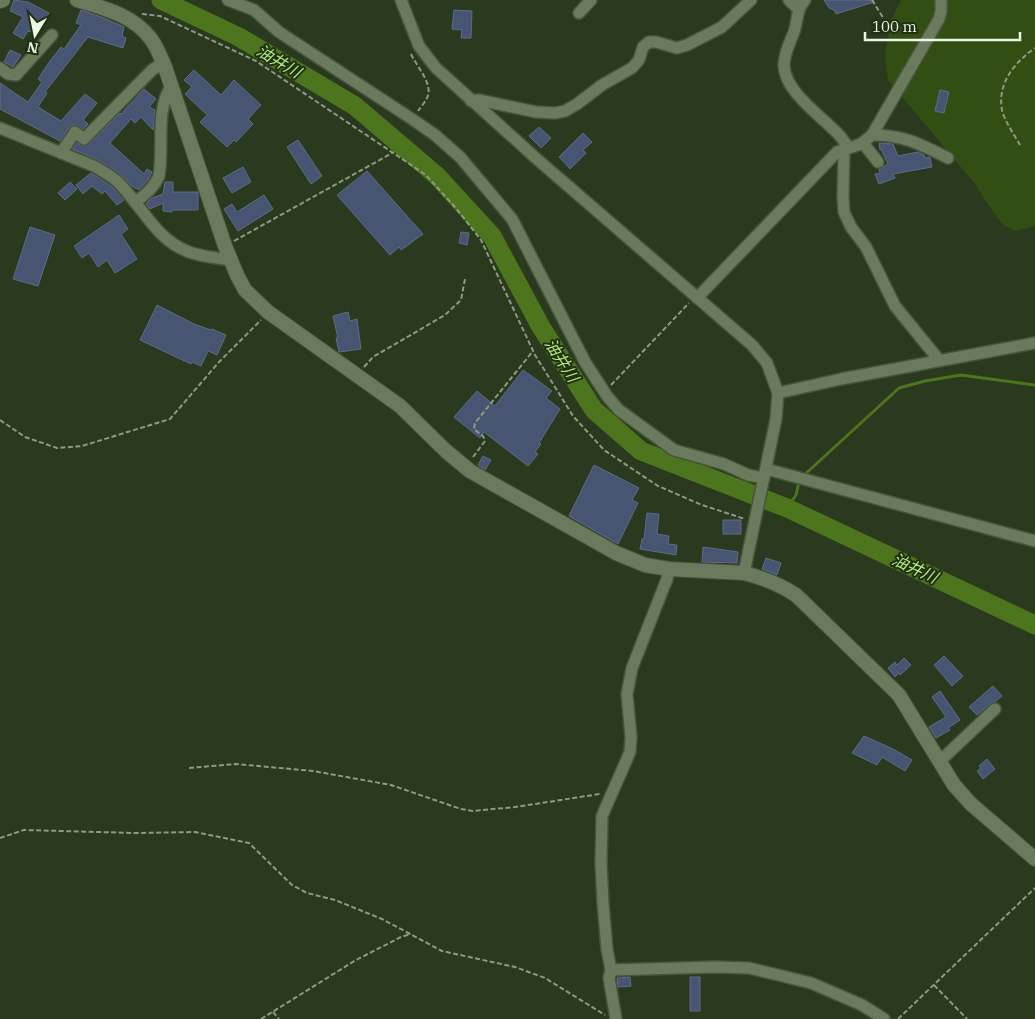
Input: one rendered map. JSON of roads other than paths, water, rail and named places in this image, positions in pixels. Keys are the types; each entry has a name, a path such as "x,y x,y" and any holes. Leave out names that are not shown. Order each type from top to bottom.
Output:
{"street":[{"path":"76,0 122,10 152,40 163,63 225,246 245,290 268,312 400,406 446,452 465,467 616,553 645,565 669,569 744,573 777,583 796,595 899,695 954,785 971,804 1035,859"},
{"path":"228,0 254,10 279,32 412,119 435,135 460,157 512,219 585,362 604,392 619,410 674,450 724,464 748,475 764,479 800,477 1035,541"},
{"path":"401,0 414,36 424,55 471,101 761,354 767,363 778,393 776,419 744,573"},
{"path":"579,13 591,0"},
{"path":"471,101 479,100 536,112 556,113 565,110 577,104 602,85 632,68 639,60 643,47 649,42 677,48 687,45 722,27 751,0"},
{"path":"789,0 802,5 786,52 784,69 789,81 800,97 813,112 840,135 846,149 843,196 844,212 866,247 895,306 939,360"},
{"path":"868,139 939,20 941,0"},
{"path":"0,68 8,74 16,75 52,35"},
{"path":"61,153 75,132 84,139 152,70 163,63"},
{"path":"135,202 150,192 159,176 162,116 166,95 171,86"},
{"path":"0,128 96,167 108,174 135,202 154,228 180,248 207,257 231,260"},
{"path":"696,297 837,152 868,139 887,135 909,139 948,158"},
{"path":"868,139 878,162"},
{"path":"778,393 939,360 1035,343"},
{"path":"616,1019 610,978 611,970 606,949 602,903 602,816 627,760 631,744 627,694 632,668 668,579 669,569"},
{"path":"940,760 995,709"},
{"path":"611,970 714,967 749,968 811,983 862,1005 884,1019"}],"waterway":[{"name":"油井川","path":"161,0 239,37 355,106 437,176 492,236 541,327 594,410 641,451 787,508 1035,625"},
{"path":"802,477 899,388 925,381 961,375 1035,385"},
{"path":"787,508 796,495 799,482"}]}
